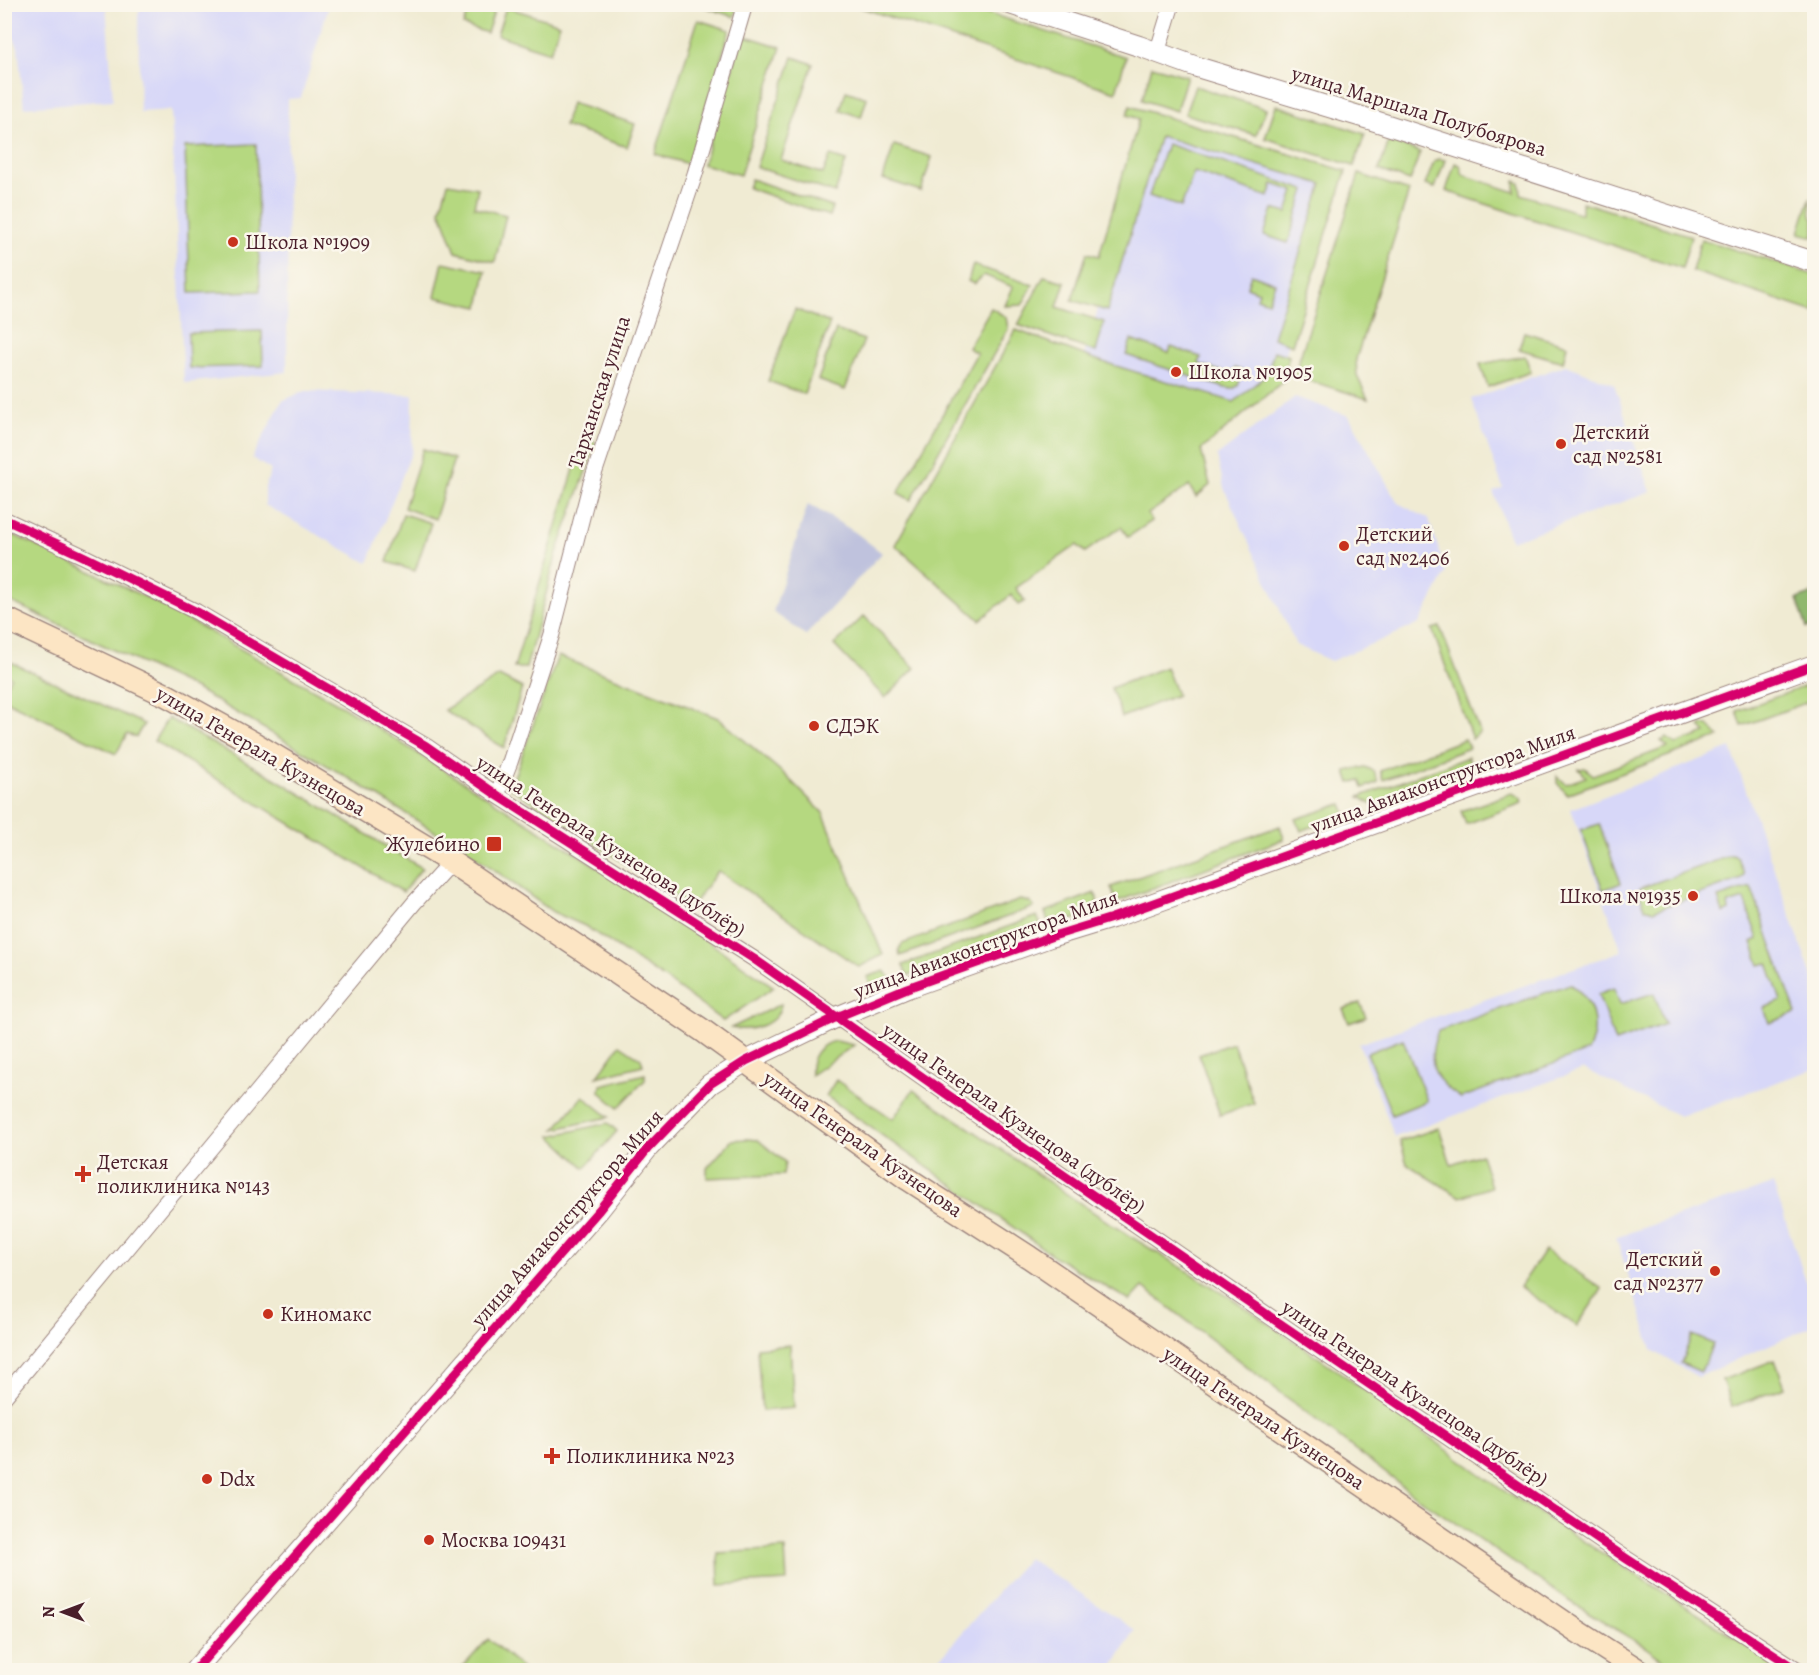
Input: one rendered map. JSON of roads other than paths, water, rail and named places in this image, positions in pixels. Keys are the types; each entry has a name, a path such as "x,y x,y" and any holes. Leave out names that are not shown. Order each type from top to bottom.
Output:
{"main road":[{"name":"улица Генерала Кузнецова","path":"4,618 168,696 255,744 451,862 746,1061 908,1179 1029,1257 1638,1671"}],"street":[{"name":"Тарханская улица","path":"497,795 552,634 590,486 695,174 745,4"},
{"name":"улица Маршала Полубоярова","path":"1011,4 1157,54 1815,262"},
{"path":"1157,54 1172,4"},
{"name":"улица Генерала Кузнецова (дублёр)","path":"4,519 83,555 197,612 417,741 497,795 754,959 1005,1135 1627,1559 1798,1671"},
{"name":"улица Авиаконструктора Миля","path":"195,1671 592,1218 649,1147 710,1084 746,1061 837,1017 918,984 1050,937 1112,918 1815,665"},
{"path":"4,1397 399,921 451,862"}],"place":[{"name":"Школа №1909","path":"233,242"},
{"name":"Школа №1905","path":"1176,372"},
{"name":"Детский сад №2581","path":"1561,444"},
{"name":"Детский сад №2406","path":"1344,546"},
{"name":"СДЭК","path":"814,726"},
{"name":"Жулебино","path":"494,844"},
{"name":"Школа №1935","path":"1693,896"},
{"name":"Детская поликлиника №143","path":"83,1174"},
{"name":"Детский сад №2377","path":"1715,1271"},
{"name":"Киномакс","path":"268,1314"},
{"name":"Поликлиника №23","path":"552,1456"},
{"name":"Ddx","path":"207,1479"},
{"name":"Москва 109431","path":"429,1540"}]}
